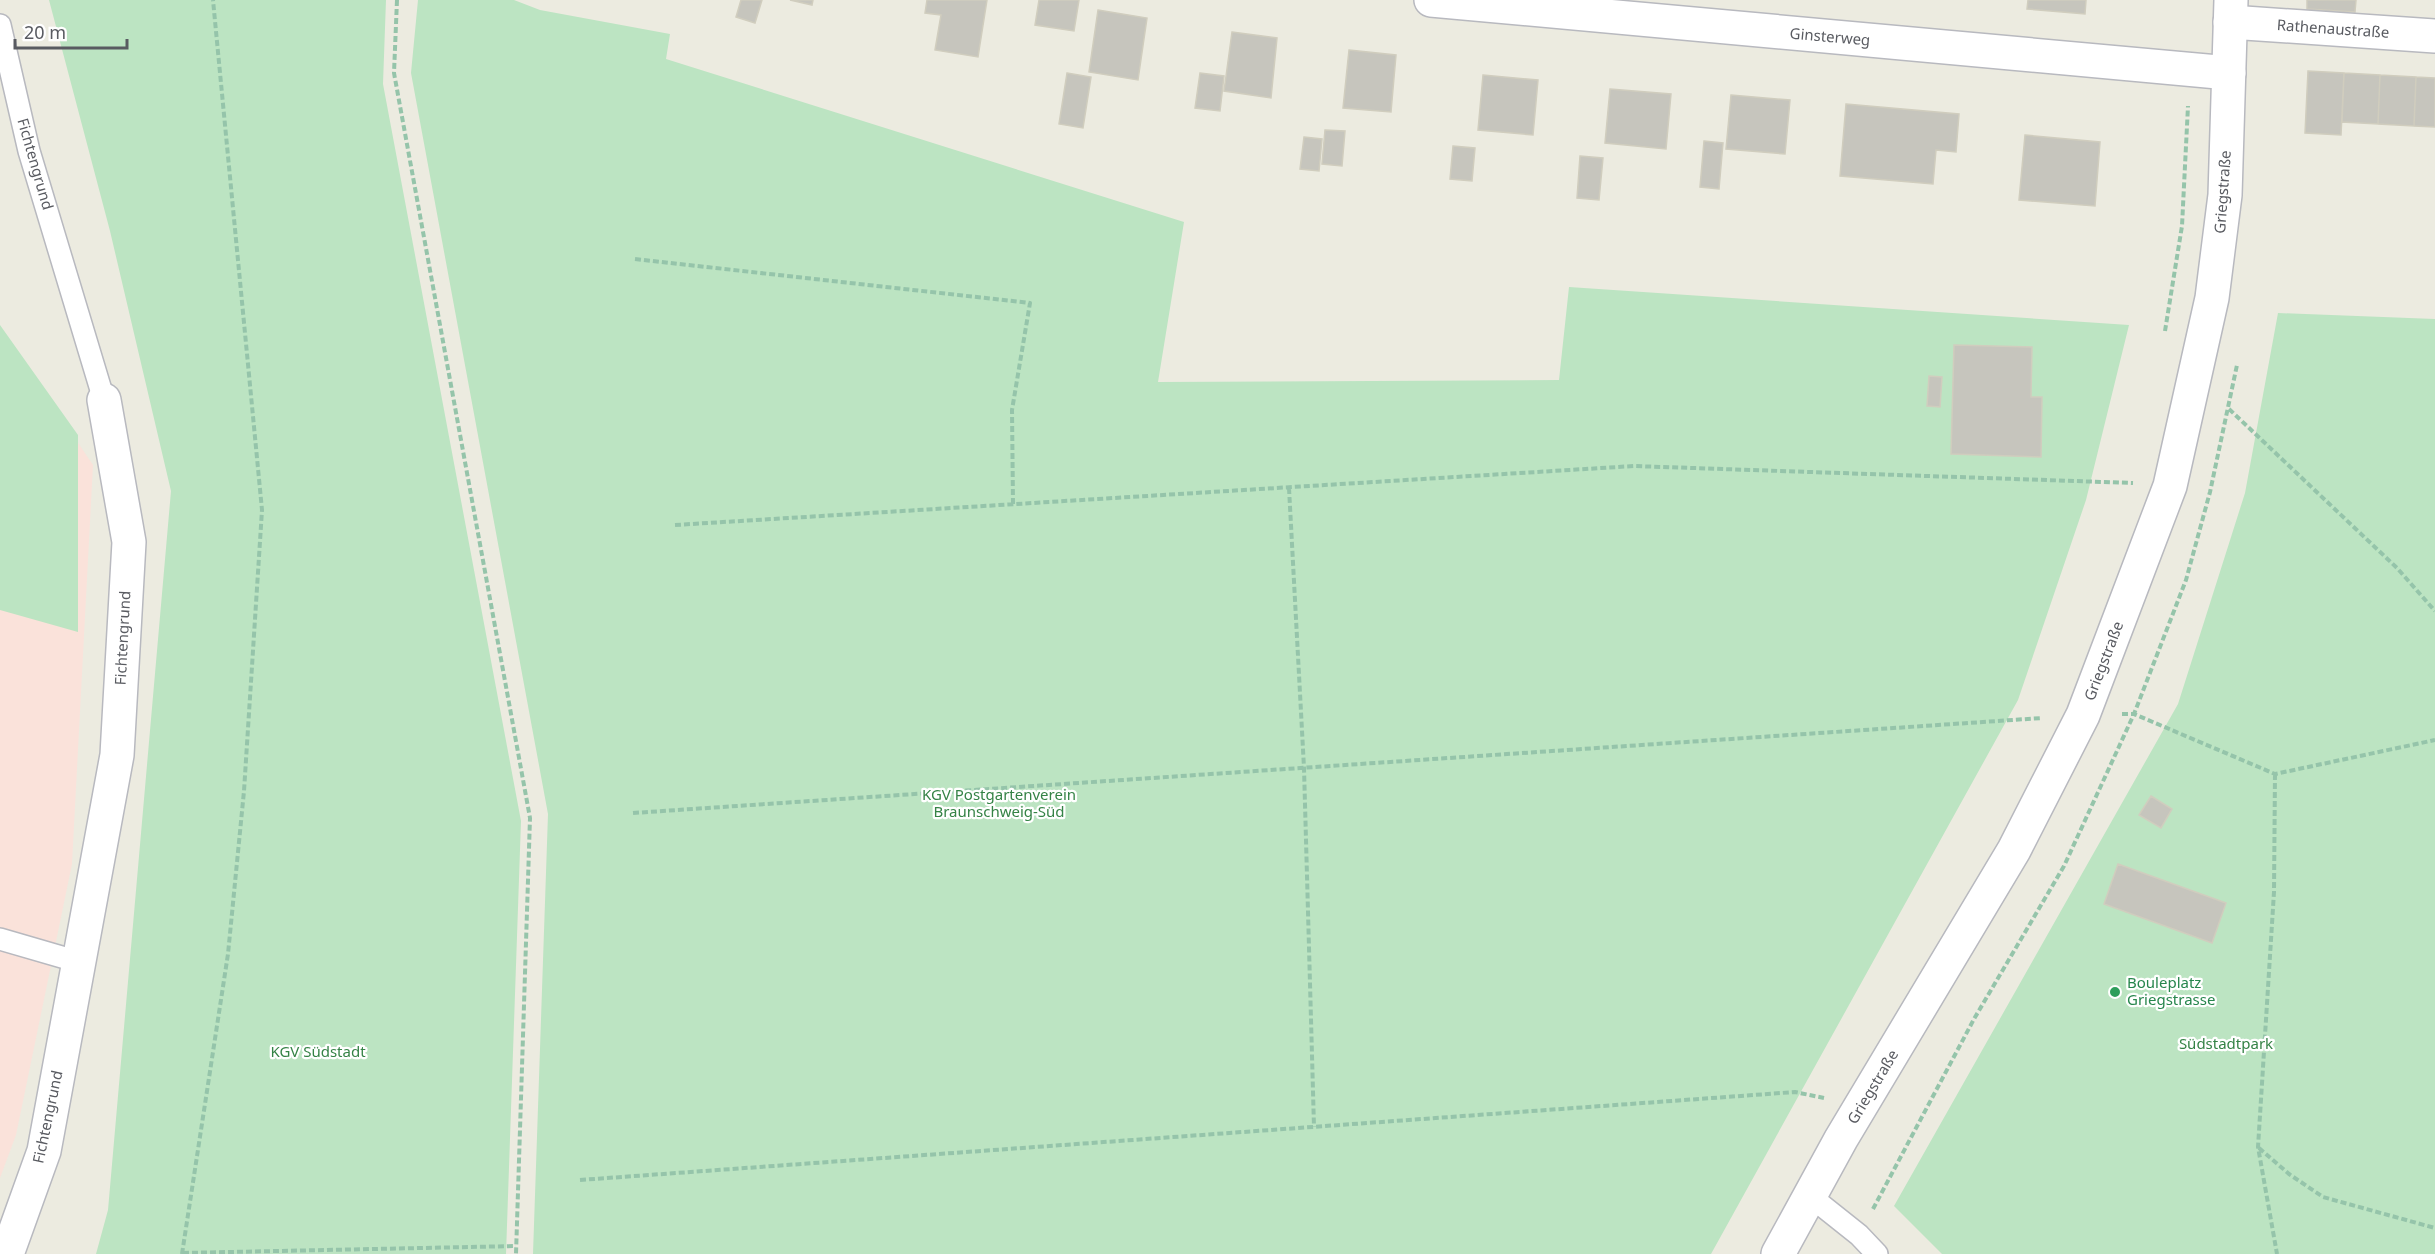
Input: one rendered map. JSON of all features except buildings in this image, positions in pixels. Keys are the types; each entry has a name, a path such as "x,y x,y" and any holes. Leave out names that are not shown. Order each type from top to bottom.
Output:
{"street":[{"name":"Ginsterweg","path":"1431,0 2229,73"},
{"name":"Rathenaustraße","path":"2231,11 2435,36"},
{"name":"Griegstraße","path":"1778,1254 2014,850 2083,715 2170,486 2212,298 2225,195 2231,11"},
{"name":"Fichtengrund","path":"7,1254 44,1151 117,755 129,542 104,400"}],"lane":[{"name":"Fichtengrund","path":"0,25 29,151 104,400"},
{"path":"0,939 79,962"},
{"path":"1810,1196 1859,1236 1877,1254"}],"path":[{"path":"213,0 262,510 244,791 228,954 182,1253 516,1246"},
{"path":"398,0 394,73 530,818 516,1254"},
{"path":"2164,339 2182,226 2190,70"},
{"path":"635,259 1030,303 1012,410 1013,504"},
{"path":"2229,409 2397,568 2435,611"},
{"path":"675,525 1634,466 2170,486"},
{"path":"2127,494 2134,472"},
{"path":"1289,488 1304,768 1314,1127"},
{"path":"2083,715 2134,714 2275,774 2435,740"},
{"path":"633,813 2044,718 2038,728"},
{"path":"2275,774 2274,892 2258,1147 2277,1254"},
{"path":"580,1180 1795,1092 1830,1100"},
{"path":"2258,1147 2289,1174 2323,1197 2435,1228"}],"shaded area":[{"path":"0,402 66,425 93,465 72,864 16,1135 0,1178"}],"green space":[{"name":"KGV Südstadt","path":"49,0 386,0 383,84 521,821 506,1254 96,1254 108,1210 171,491 110,231"},
{"name":"KGV Postgartenverein Braunschweig-Süd","path":"418,0 514,0 540,10 670,34 666,59 1184,222 1158,382 1559,380 1569,287 2129,325 2086,500 2018,700 1711,1254 533,1254 548,814 411,73"},
{"name":"Südstadtpark","path":"2278,313 2435,319 2435,1254 1942,1254 1894,1206 2178,704 2245,493"},
{"path":"0,325 78,435 78,632 0,610"}],"place":[{"name":"Bouleplatz Griegstrasse","path":"2115,992"}]}
